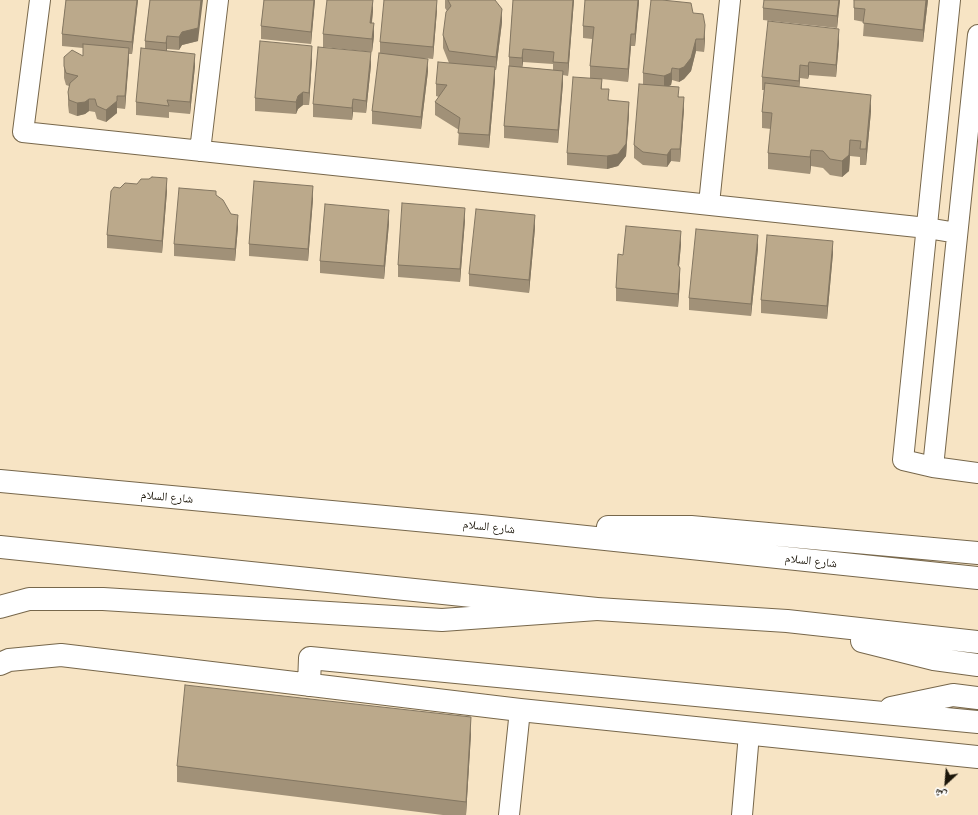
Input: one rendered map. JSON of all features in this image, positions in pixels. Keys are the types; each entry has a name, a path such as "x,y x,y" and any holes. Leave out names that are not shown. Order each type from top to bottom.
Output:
{"main road":[{"name":"شارع السلام","path":"0,481 481,526 978,578"},
{"path":"481,526 691,527 978,552"},
{"path":"0,547 597,609 787,621 978,642"},
{"path":"0,607 29,599 103,598 442,620 597,609"},
{"path":"787,621 934,659 978,665"},
{"path":"0,664 9,660 62,655 520,710 978,757"},
{"path":"310,684 310,658 978,722"},
{"path":"867,712 953,695 978,698"}],"street":[{"path":"40,0 23,132 709,204 926,228 957,233"},
{"path":"200,151 218,0"},
{"path":"709,204 730,0"},
{"path":"950,0 903,460 933,467 978,473"},
{"path":"933,467 978,35"},
{"path":"509,815 520,710"},
{"path":"742,815 749,734"}],"building":[{"path":"66,0 137,0 132,42 62,34"},
{"path":"150,0 201,0 198,28 182,32 179,37 167,36 166,43 145,41"},
{"path":"264,0 314,0 311,32 261,26"},
{"path":"327,0 373,0 370,23 374,23 372,39 323,34"},
{"path":"384,0 437,0 433,47 380,42"},
{"path":"448,0 495,0 502,9 496,57 449,51 443,35 446,12 451,6"},
{"path":"513,0 573,0 568,63 553,62 554,52 523,49 522,58 509,57"},
{"path":"585,0 638,0 635,34 631,34 628,69 590,66 594,27 583,26"},
{"path":"651,0 691,3 693,13 703,14 705,25 704,39 696,39 691,58 684,67 679,69 672,68 671,73 664,76 643,73"},
{"path":"764,0 839,0 837,16 763,8"},
{"path":"854,0 926,0 923,30 863,23 865,9 854,8"},
{"path":"768,21 839,29 836,65 809,62 808,66 800,65 799,81 762,77"},
{"path":"260,41 312,46 309,93 303,92 298,96 296,102 255,98"},
{"path":"83,44 129,48 125,96 117,96 117,101 106,110 97,106 95,99 89,99 85,102 77,103 69,100 68,92 70,83 78,76 66,73 64,57 72,50 83,56"},
{"path":"318,47 371,52 366,101 353,99 352,108 313,104"},
{"path":"141,48 195,54 190,102 167,100 169,106 136,102"},
{"path":"379,53 428,59 421,117 372,111"},
{"path":"438,62 495,67 489,135 458,133 460,118 435,102 447,85 436,84"},
{"path":"509,66 563,71 558,130 504,126"},
{"path":"573,77 602,79 601,89 609,89 608,100 629,102 626,144 618,154 607,156 567,153"},
{"path":"765,83 871,95 866,149 860,149 861,141 850,140 849,155 842,161 830,159 823,151 811,150 810,157 768,153 772,113 762,112"},
{"path":"639,84 679,87 678,97 684,97 680,149 671,149 667,155 643,152 634,145"},
{"path":"152,177 167,178 162,241 107,235 111,191 114,187 120,188 125,183 137,184 141,179 149,179"},
{"path":"254,181 313,186 308,249 249,244"},
{"path":"179,188 216,191 216,195 223,200 231,214 238,215 235,249 174,244"},
{"path":"402,203 465,208 460,269 398,265"},
{"path":"325,204 389,210 384,266 320,261"},
{"path":"476,209 535,215 529,280 469,274"},
{"path":"626,226 681,231 678,265 680,268 678,294 616,288 618,254 623,255"},
{"path":"696,229 758,235 751,304 689,298"},
{"path":"767,235 833,241 827,306 761,300"},
{"path":"185,685 471,717 466,802 177,766"}]}
